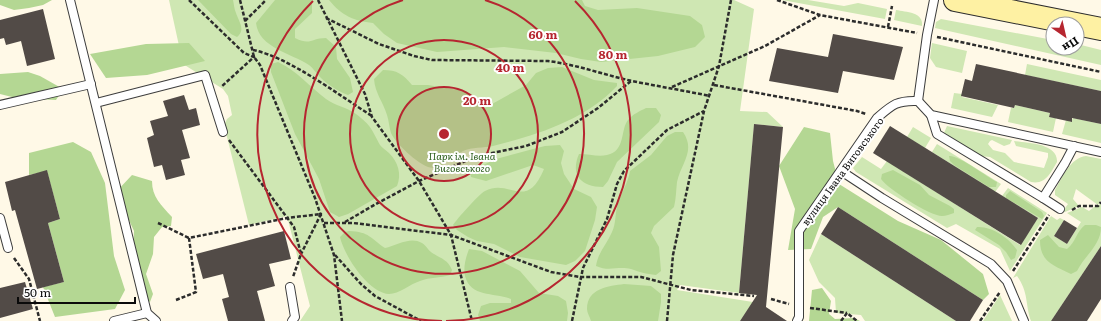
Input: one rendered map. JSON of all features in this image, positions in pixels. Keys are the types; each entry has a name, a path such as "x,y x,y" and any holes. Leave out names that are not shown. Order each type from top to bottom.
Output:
{"main road":[{"path":"955,0 1101,29"}],"lane":[{"path":"70,0 147,313 156,321"},
{"path":"934,0 927,35 918,102 931,115 937,134 1057,208"},
{"path":"96,103 205,75 223,132"},
{"path":"0,105 91,84"},
{"name":"вулиця Івана Виговського","path":"797,321 799,317 799,231 878,118 892,105 904,100 918,102"},
{"path":"931,115 1101,152"},
{"path":"1043,198 1074,146"},
{"path":"841,171 882,198 991,264 1007,281 1024,321"},
{"path":"0,218 8,248"},
{"path":"290,287 295,316 292,321"},
{"path":"114,321 147,313"}],"path":[{"path":"189,0 244,53 254,57"},
{"path":"240,0 254,57 260,65 324,223 334,255 342,321"},
{"path":"246,21 251,18 266,0"},
{"path":"318,0 365,94 372,117 419,181 450,235 472,321"},
{"path":"667,321 669,284 673,255 704,111 714,85 719,66 731,0"},
{"path":"778,0 820,15 888,27 1101,72"},
{"path":"888,27 892,6"},
{"path":"672,87 766,46 820,15"},
{"path":"326,18 379,44 414,56 432,60 548,61 566,63 632,81 672,87 710,96"},
{"path":"253,50 266,52 285,62 372,117"},
{"path":"212,95 254,57"},
{"path":"345,223 376,204 419,181 478,156 526,146 562,132 598,108 632,81"},
{"path":"714,85 857,111 878,118"},
{"path":"572,321 580,277 607,219 617,184 624,171 667,130 704,111"},
{"path":"223,132 294,227 301,254"},
{"path":"980,321 1057,208 1070,210 1079,206 1098,206 1101,202"},
{"path":"158,223 189,238 287,218 321,214"},
{"path":"290,287 301,254 321,214"},
{"path":"324,223 345,223 450,235 550,272 580,277 641,277 691,290 754,296"},
{"path":"176,300 196,292 189,238"},
{"path":"8,248 29,279 40,321"},
{"path":"334,255 361,284 375,296 421,321"},
{"path":"841,321 847,312 857,321"}],"green space":[{"path":"0,0 52,0 43,5 14,10 0,5"},
{"name":"Парк ім. Івана Виговського","path":"169,0 734,0 754,9 740,111 767,112 783,127 754,124 739,293 680,285 677,290 753,302 740,321 300,321 310,306 287,216 249,225 224,125 227,119 232,115 228,96 223,89 183,64"},
{"path":"198,0 233,0 241,26 240,34 237,37 231,34"},
{"path":"275,0 312,0 312,13 295,29 295,38 308,42 326,38 336,47 337,59 350,78 353,92 348,95 337,90 323,80 309,65 277,49 263,38 258,31 256,23"},
{"path":"329,0 582,0 585,6 598,10 637,8 690,16 702,25 705,37 695,47 658,56 601,62 556,53 504,47 437,52 397,43 384,34 373,23 360,21 349,17 334,6"},
{"path":"782,0 808,0 844,6 858,3 887,9 885,19"},
{"path":"896,10 917,15 922,21 922,26 894,20"},
{"path":"941,19 1045,38 1045,53 935,28 936,22"},
{"path":"189,43 205,61 147,75 106,78 90,54 146,44"},
{"path":"932,43 967,51 962,73 936,67 930,58"},
{"path":"1085,46 1101,50 1101,65 1061,56 1085,56"},
{"path":"278,62 285,65 297,74 326,99 349,110 365,121 371,128 380,145 389,153 397,164 399,177 397,186 348,214 339,217 330,212 319,179 295,134 271,72 271,64"},
{"path":"1027,64 1101,80 1101,91 1025,75"},
{"path":"562,67 594,80 617,83 617,86 590,108 560,125 510,142 463,151 442,165 433,168 423,165 402,148 391,133 388,117 376,89 374,79 383,70 396,72 403,75 412,85 428,85 458,90 471,94 485,108 526,85 536,73 548,68"},
{"path":"28,72 40,76 63,89 56,100 16,98 0,94 0,74"},
{"path":"954,93 962,94 962,97 998,105 992,117 951,108"},
{"path":"1015,105 1050,113 1049,117 1056,118 1053,132 1008,122 1011,108 1014,108"},
{"path":"646,108 656,108 661,115 659,122 617,162 608,181 603,187 589,185 583,182 577,174 576,168 579,154 600,156 613,153 620,145 628,120 634,114"},
{"path":"1073,118 1101,124 1101,143 1062,134 1066,120 1071,122"},
{"path":"947,126 1012,140 1010,144 1004,146 992,140 988,144 993,150 1005,153 1014,162 1044,168 1048,153 1016,146 1014,141 1041,145 1053,151 1057,162 1050,174 1044,180 1041,182 1031,182 990,157 980,156 944,133"},
{"path":"804,127 830,133 833,161 839,184 898,221 941,240 983,274 989,294 983,300 838,207 823,217 811,249 788,250 795,209 779,166"},
{"path":"913,127 931,138 925,148 907,137"},
{"path":"675,132 683,132 687,139 688,151 677,182 674,207 654,226 651,233 659,247 661,271 656,275 631,269 605,269 596,266 599,256 613,229 618,202 628,180 630,171 651,155 667,136"},
{"path":"73,142 91,152 105,183 114,256 125,290 115,309 55,317 43,287 64,282 48,223 60,219 47,171 29,175 29,153"},
{"path":"937,144 1001,184 995,192 932,152"},
{"path":"560,145 564,151 561,163 564,174 574,189 591,197 597,207 595,220 585,251 575,261 566,265 520,257 494,244 477,241 468,237 457,230 453,225 473,201 485,191 494,188 517,191 531,189 537,182 544,169 533,165 486,181 471,177 470,171 496,159 545,146"},
{"path":"949,156 966,162 997,182 996,187 989,187 954,165 950,161"},
{"path":"1086,156 1101,159 1101,200 1098,205 1076,189 1073,199 1079,206 1065,212 1063,211 1068,204 1055,195 1055,190 1071,164 1075,160"},
{"path":"862,157 881,169 887,161 1020,245 1038,218 1002,196 1008,188 1047,213 1010,271 1000,249 956,224 947,228 856,172 853,168"},
{"path":"893,170 920,185 929,195 950,206 954,209 954,213 944,216 936,215 919,207 900,195 881,179 882,174"},
{"path":"132,175 152,181 155,196 172,217 171,226 162,227 154,237 153,254 146,274 153,294 150,302 139,294 133,257 134,231 116,192"},
{"path":"1010,191 1042,212 1044,216 1042,219 1006,198 1006,195"},
{"path":"1101,204 1101,246 1051,321 1031,321 1021,282 1017,276 1013,278 1051,216 1057,220 1060,218 1064,220 1054,236 1067,244 1081,222 1067,213 1082,207 1089,211"},
{"path":"1085,225 1096,225 1101,227 1100,233 1096,245 1077,271 1071,274 1053,265 1045,258 1042,253 1040,240 1048,235 1059,247 1067,249"},
{"path":"977,227 988,228 1005,237 1017,250 1015,258 1011,260 999,245 975,230"},
{"path":"349,231 366,234 385,248 413,240 418,241 424,244 432,253 447,262 452,270 450,275 416,282 393,294 381,292 365,280 346,253 340,237 345,232"},
{"path":"821,234 956,321 865,321 861,315 836,313 835,298 819,282 809,260"},
{"path":"469,249 482,251 520,271 539,293 558,296 566,301 568,313 567,321 480,321 478,315 481,306 490,303 511,303 511,299 484,293 472,288 465,276 464,269"},
{"path":"624,284 651,286 661,294 658,321 591,321 587,309 588,302 595,292 606,287"},
{"path":"822,288 831,301 829,314 835,319 854,318 860,321 809,321 812,290"},
{"path":"1000,295 1012,321 983,321"}],"building":[{"path":"43,9 55,59 27,66 21,41 6,45 4,38 0,39 0,20"},
{"path":"833,34 903,47 894,80 843,71 838,93 769,81 777,48 828,57"},
{"path":"976,64 1101,91 1101,124 1072,118 1072,122 1049,117 1050,113 1015,105 1014,108 961,96 965,79 972,81"},
{"path":"184,95 189,110 196,108 200,125 182,130 190,158 181,160 185,175 166,180 162,165 154,167 147,138 154,135 150,121 168,116 163,101"},
{"path":"754,124 783,127 766,307 787,321 740,321 757,295 739,293"},
{"path":"890,126 1038,218 1021,245 873,153"},
{"path":"47,170 60,219 48,223 64,282 37,289 15,210 12,211 5,182"},
{"path":"838,207 983,300 970,321 956,321 821,234"},
{"path":"1064,220 1077,228 1067,244 1054,236"},
{"path":"284,231 291,259 269,264 275,286 257,291 265,321 228,321 222,299 229,297 223,274 203,279 196,254"},
{"path":"1101,246 1101,299 1087,321 1051,321"},
{"path":"25,282 33,309 0,318 0,288"}]}
